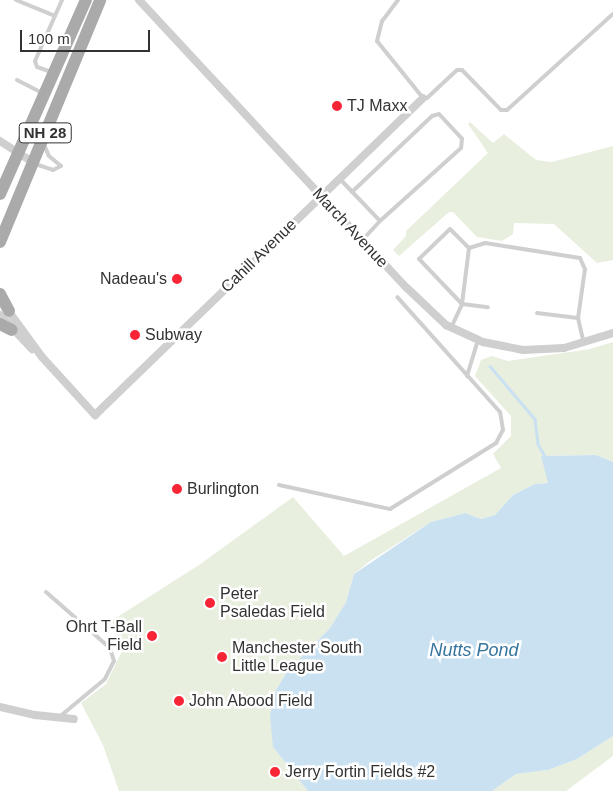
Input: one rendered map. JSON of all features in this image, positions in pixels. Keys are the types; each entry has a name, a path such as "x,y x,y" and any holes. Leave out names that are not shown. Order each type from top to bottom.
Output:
{"main road":[{"name":"NH 28","path":"0,194 3,176 17,150 86,0"},
{"name":"NH 28","path":"0,242 100,0"},
{"path":"0,294 3,309"},
{"path":"0,324 12,330"}],"street":[{"name":"March Avenue","path":"139,0 430,312 451,328 478,340 523,350 544,351 584,343 613,333"},
{"name":"Cahill Avenue","path":"42,357 95,415 423,98"},
{"path":"0,141 17,150 32,162"},
{"path":"3,309 12,330 42,357"},
{"path":"3,309 42,357"},
{"path":"0,706 58,718 74,718"}],"lane":[{"path":"16,0 55,16"},
{"path":"52,73 37,67 35,61 62,0"},
{"path":"398,0 382,21 377,41 423,98 427,98 457,70 462,70 501,110 507,110 613,14"},
{"path":"17,80 43,93"},
{"path":"352,192 432,116 439,114 462,139 461,148 380,221 362,240"},
{"path":"32,162 41,168 53,170 61,166 49,156 42,141"},
{"path":"339,178 380,221"},
{"path":"469,248 450,229 419,259 462,304 488,307"},
{"path":"469,248 485,243 580,258 585,269 578,318 584,343"},
{"path":"451,328 462,304 469,248"},
{"path":"279,485 390,509 406,501 496,442 503,430 500,412 397,297"},
{"path":"537,313 578,318"},
{"path":"467,376 478,340"},
{"path":"46,592 110,648 114,660 105,679 67,707 58,718"},
{"path":"245,697 274,700"}],"green space":[{"path":"470,122 493,143 504,134 536,160 552,162 613,146 613,260 597,263 554,224 514,223 513,234 502,241 477,237 453,212 449,212 399,256 393,250 406,236 406,231 488,153 468,124"},
{"path":"613,342 613,462 596,455 541,456 549,483 535,484 513,495 495,515 481,519 465,513 431,522 370,561 354,574 346,602 330,628 287,672 273,700 273,747 308,791 119,791 103,745 81,703 106,684 126,643 108,623 199,565 293,497 344,556 501,468 493,454 511,436 511,416 475,376 481,360 492,356 508,361 590,349"},
{"path":"613,736 613,756 566,791 492,791 516,774 548,770 577,759"}],"water":[{"name":"Nutts Pond","path":"596,455 613,462 613,736 577,759 548,770 516,774 492,791 308,791 273,747 270,716 275,692 287,672 330,628 346,602 354,574 431,522 465,513 481,519 495,515 513,495 535,484 548,483 541,456"}],"waterway":[{"path":"490,366 535,419 538,444 546,458"}],"place":[{"name":"TJ Maxx","path":"337,106"},
{"name":"Nadeau's","path":"177,279"},
{"name":"Subway","path":"135,335"},
{"name":"Burlington","path":"177,489"},
{"name":"Peter Psaledas Field","path":"210,603"},
{"name":"Ohrt T-Ball Field","path":"152,636"},
{"name":"Manchester South Little League","path":"222,657"},
{"name":"John Abood Field","path":"179,701"},
{"name":"Jerry Fortin Fields #2","path":"275,772"}]}
